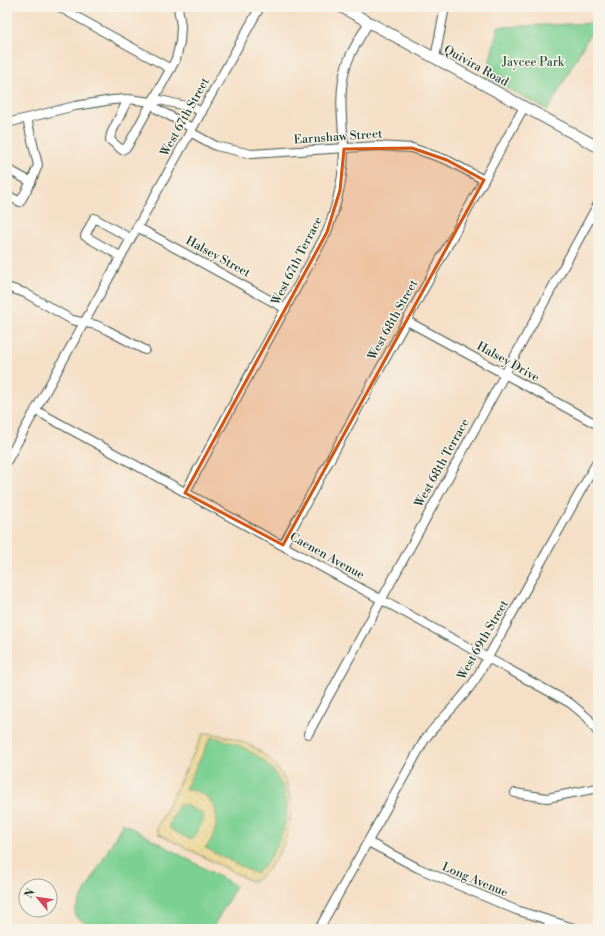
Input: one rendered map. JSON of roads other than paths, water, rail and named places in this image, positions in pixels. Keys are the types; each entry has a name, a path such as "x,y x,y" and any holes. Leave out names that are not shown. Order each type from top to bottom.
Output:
{"main road":[{"name":"Quivira Road","path":"341,7 598,148"}],"street":[{"path":"58,7 171,69"},
{"path":"128,99 111,134 110,140 122,150 127,147 176,59 180,42 181,26 178,7"},
{"name":"West 67th Street","path":"7,461 260,7"},
{"path":"435,58 445,7"},
{"name":"West 67th Terrace","path":"185,493 319,249 334,213 340,190 344,148 341,104 342,80 352,51 369,22"},
{"path":"7,124 91,103 128,99 152,102 160,100 194,108 202,112"},
{"path":"152,102 157,110 191,130"},
{"name":"West 68th Street","path":"283,545 524,107"},
{"path":"7,195 20,202 38,165 27,119"},
{"name":"Earnshaw Street","path":"191,130 216,146 251,154 377,146 412,148 447,160 484,180"},
{"path":"7,179 11,171 31,182"},
{"name":"West 68th Terrace","path":"308,734 598,204"},
{"path":"120,256 85,236 94,218 130,238"},
{"name":"Halsey Street","path":"137,227 286,309"},
{"path":"7,286 25,293 72,320 84,322 107,330 145,350"},
{"name":"Halsey Drive","path":"407,321 598,425"},
{"name":"Caenen Avenue","path":"35,410 578,708 588,718 598,733"},
{"name":"West 69th Street","path":"319,929 425,738 471,686 488,658 598,460"},
{"path":"515,793 547,798 598,788"},
{"name":"Long Avenue","path":"368,842 418,868 548,925 577,929"}],"park label":[{"name":"Jaycee Park","path":"533,62"}]}
